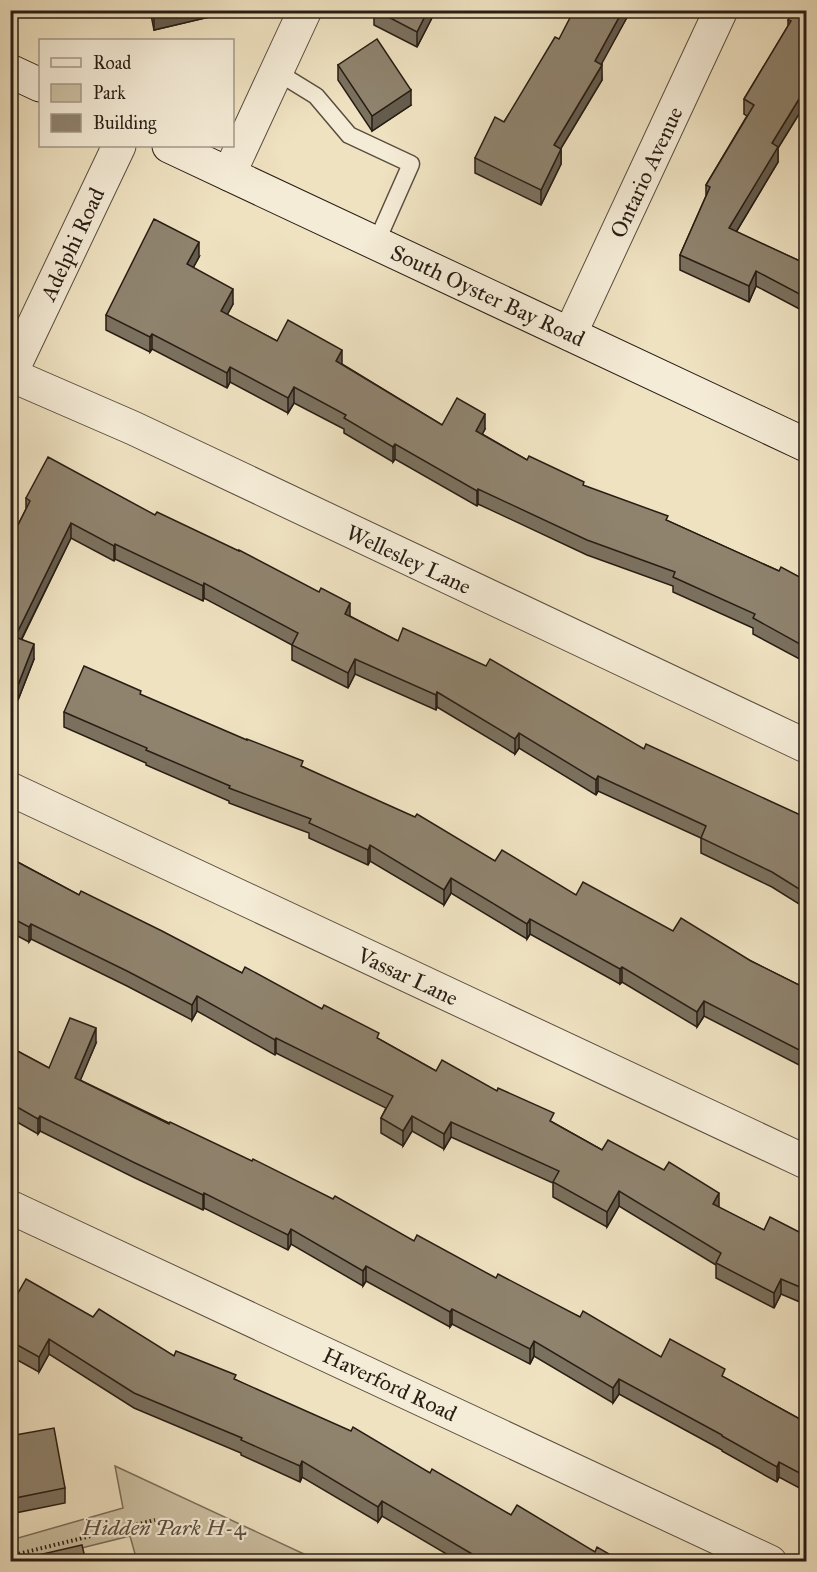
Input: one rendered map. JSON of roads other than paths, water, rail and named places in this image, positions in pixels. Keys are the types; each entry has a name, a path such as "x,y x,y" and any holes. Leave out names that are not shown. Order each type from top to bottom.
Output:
{"street":[{"path":"229,174 305,10"},
{"name":"Ontario Avenue","path":"570,334 721,10"},
{"path":"10,71 39,85"},
{"name":"Adelphi Road","path":"11,375 118,147"},
{"name":"South Oyster Bay Road","path":"171,147 807,445"},
{"name":"Wellesley Lane","path":"11,375 133,428 807,746"},
{"name":"Vassar Lane","path":"10,789 807,1162"},
{"name":"Haverford Road","path":"10,1207 770,1562"}],"lane":[{"path":"277,72 316,96 349,135 411,164 376,243"}],"park label":[{"name":"Hidden Park H-4","path":"164,1527"}]}
